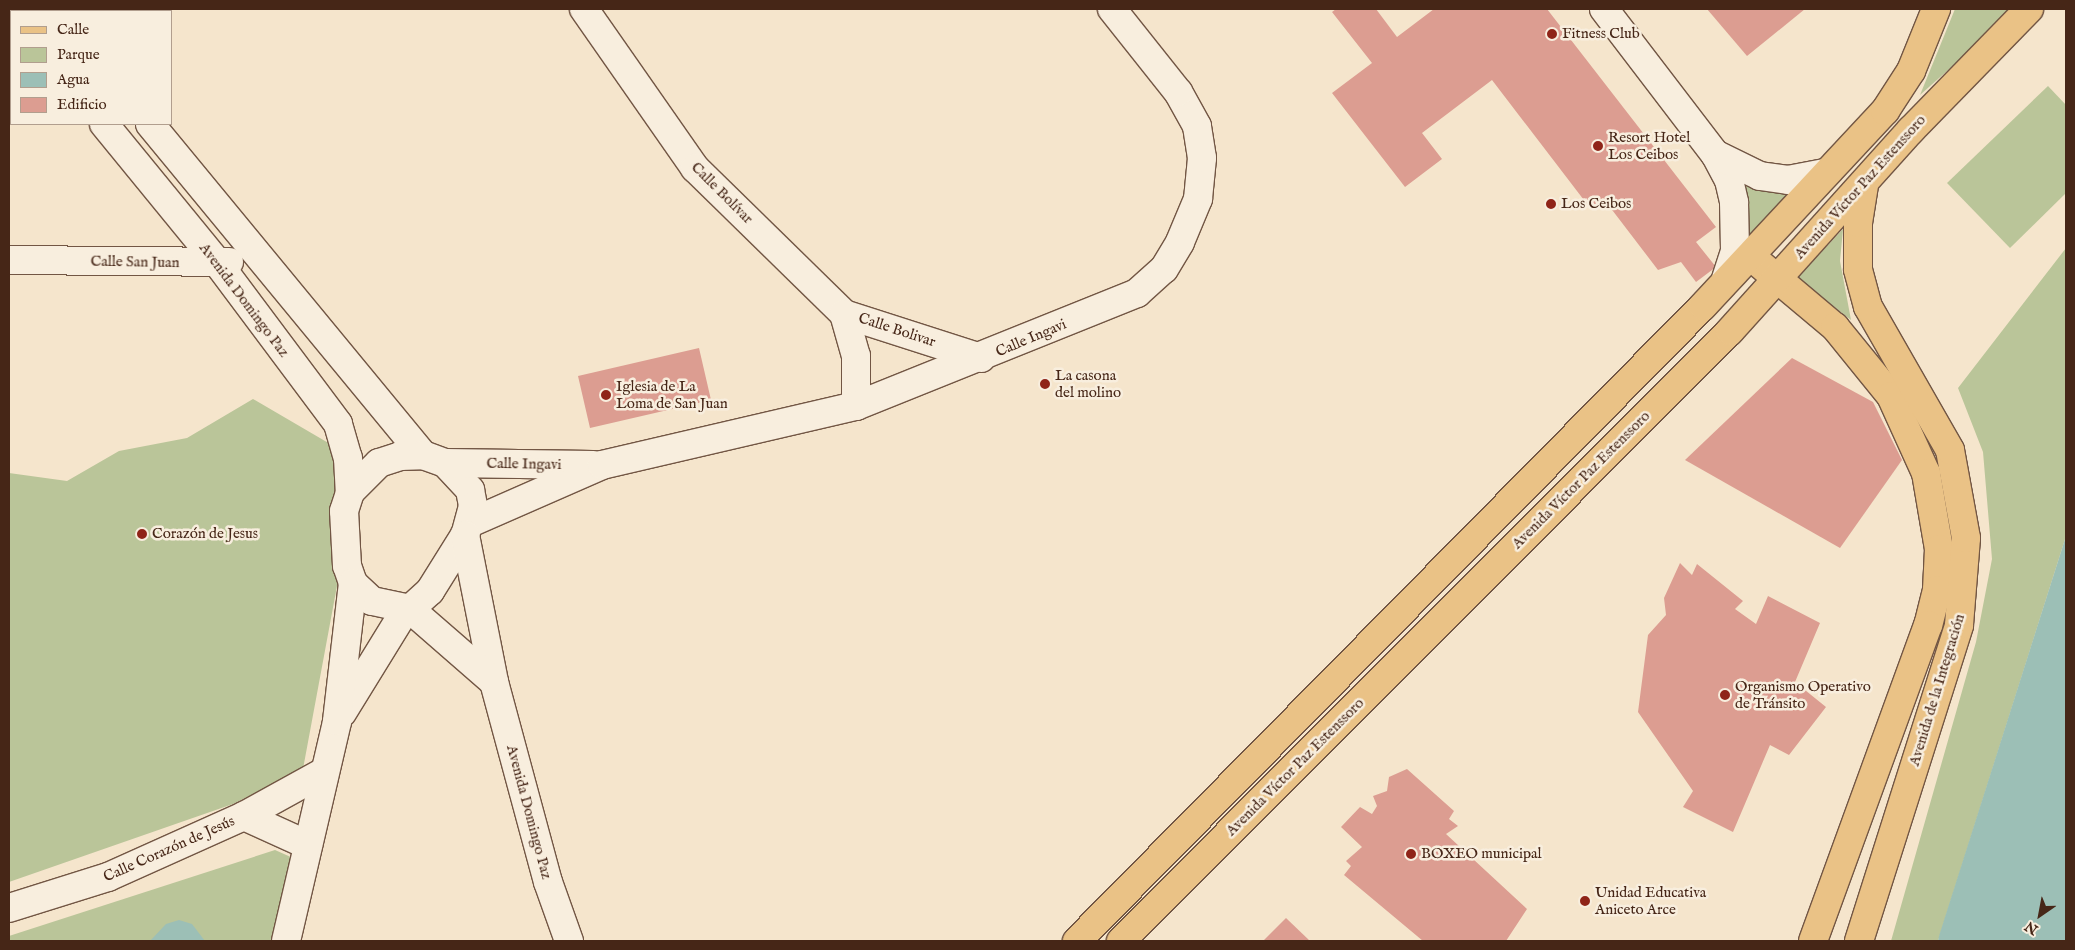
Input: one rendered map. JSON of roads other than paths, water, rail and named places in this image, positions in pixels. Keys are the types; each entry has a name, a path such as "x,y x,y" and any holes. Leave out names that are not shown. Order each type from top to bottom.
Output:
{"main road":[{"path":"1077,941 1726,279 1823,173 1885,110 1912,71 1936,9"},
{"name":"Avenida Víctor Paz Estenssoro","path":"1121,941 1723,338 1775,278 1864,186 1918,123 2029,9"},
{"name":"Avenida de la Integración","path":"1859,941 1959,625 1966,538 1950,450 1868,307 1858,269 1858,224 1864,186"},
{"name":"Avenida de la Integración","path":"1750,254 1775,278 1835,328 1891,396 1926,473 1939,549 1937,590 1928,625 1813,941"}],"street":[{"name":"Calle Bolívar","path":"584,9 695,168 844,314"},
{"name":"Calle Ingavi","path":"467,529 602,465 856,406 981,358 1136,293 1164,269 1198,198 1202,158 1197,126 1178,92 1112,9"},
{"path":"1604,9 1715,154 1734,202 1735,251 1726,279"},
{"name":"Avenida Domingo Paz","path":"105,125 217,262 338,424 348,458 350,492"},
{"path":"151,125 260,261 434,459 470,490 467,529 430,591 408,609 337,721"},
{"path":"1715,154 1760,176 1788,180 1823,173"},
{"name":"Calle San Juan","path":"9,260 260,261"},
{"name":"Calle Bolivar","path":"844,314 981,358"},
{"name":"Calle Bolivar","path":"844,314 856,356 856,406"},
{"path":"286,941 322,773 337,721 354,583 343,542 344,511 350,492 379,463 400,456 434,459"},
{"name":"Calle Ingavi","path":"434,459 602,465"},
{"name":"Avenida Domingo Paz","path":"467,529 494,682 548,882 569,941"},
{"path":"354,583 372,601 408,609 494,682"},
{"name":"Calle Corazón de Jesús","path":"9,908 108,877 244,816 322,773"},
{"path":"244,816 308,845"}],"water":[{"path":"2066,536 2066,941 1938,941 1939,936"},
{"path":"179,920 192,924 205,941 150,941 166,924"}],"place":[{"name":"Fitness Club","path":"1552,34"},
{"name":"Resort Hotel Los Ceibos","path":"1598,146"},
{"name":"Los Ceibos","path":"1551,204"},
{"name":"La casona del molino","path":"1045,384"},
{"name":"Iglesia de La Loma de San Juan","path":"606,395"},
{"name":"Corazón de Jesus","path":"142,534"},
{"name":"Organismo Operativo de Tránsito","path":"1725,695"},
{"name":"BOXEO municipal","path":"1411,854"},
{"name":"Unidad Educativa Aniceto Arce","path":"1585,901"}]}
